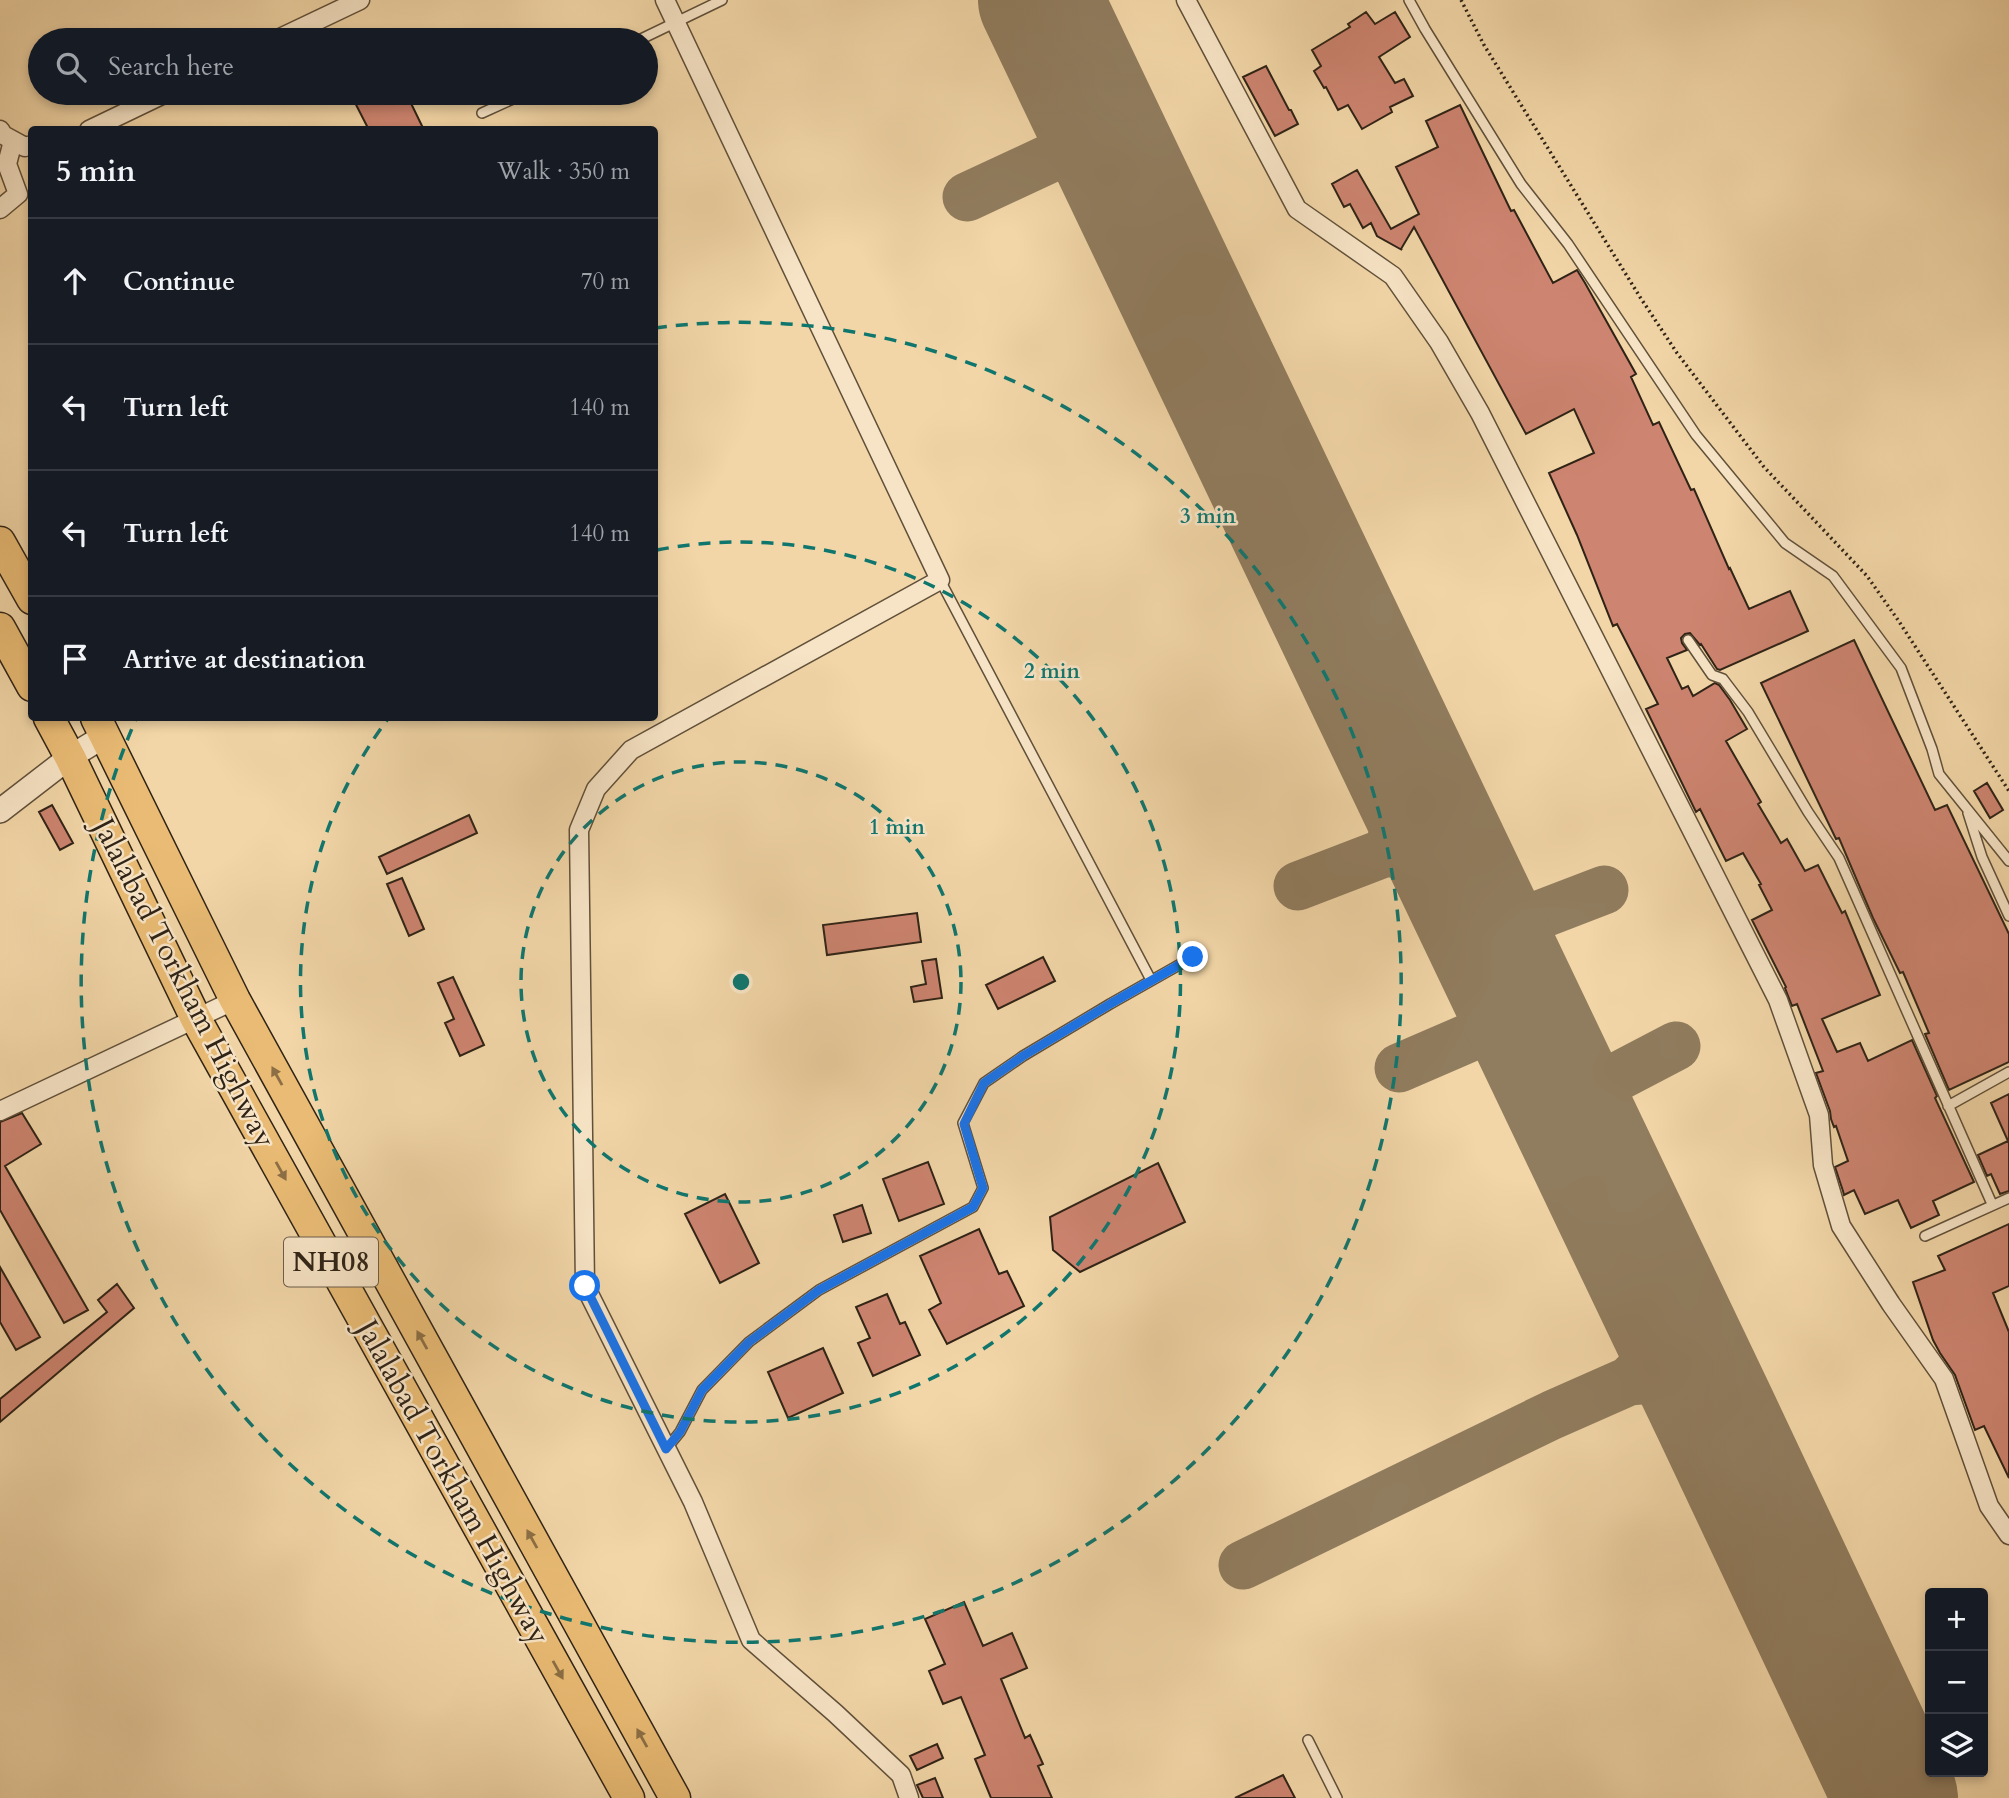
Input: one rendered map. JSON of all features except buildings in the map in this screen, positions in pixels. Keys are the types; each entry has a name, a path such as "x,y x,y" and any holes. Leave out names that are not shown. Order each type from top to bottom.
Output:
{"highway":[{"path":"0,542 28,592"},
{"path":"0,628 28,679"},
{"name":"Jalalabad Torkham Highway","path":"51,721 196,1019 629,1798"},
{"name":"NH08","path":"101,726 235,1000 675,1798"}],"street":[{"path":"301,28 360,0"},
{"path":"665,0 940,580 631,750 596,789 579,831 585,1286 693,1502 751,1640 901,1775 909,1798"},
{"path":"1186,0 1297,209 1394,276 1439,342 1480,413 1778,1000 1819,1115 1823,1164 1841,1226 1944,1379 1989,1506 2009,1535"},
{"path":"97,126 141,105"},
{"path":"7,135 25,147 28,146"},
{"path":"0,209 18,194 7,164 7,135"},
{"path":"0,811 70,757 101,726"},
{"path":"0,1111 235,1000"}],"lane":[{"path":"658,31 722,0"},
{"path":"1409,0 1424,29 1521,184 1568,244 1696,435 1785,543 1833,576 1901,668 1939,774 2009,861"},
{"path":"482,113 500,105"},
{"path":"940,580 1152,981"},
{"path":"1688,640 1712,675 1723,678 1748,712 1839,858 1992,1205"},
{"path":"1965,804 1982,857 2009,916"},
{"path":"666,1449 680,1432 702,1390 749,1342 819,1290 973,1207 983,1188 964,1124 984,1083 1023,1056 1193,957"},
{"path":"1948,1106 2009,1072"},
{"path":"1925,1236 2009,1198"},
{"path":"1308,1740 1337,1798"}],"path":[{"path":"1461,0 1491,56 1677,353 1764,467 1867,576 2009,791"}],"taxiway":[{"path":"1055,156 1073,133 1079,115 1074,81 1058,38"},
{"path":"967,197 1055,156 1079,153 1103,161 1117,173 1138,203"},
{"path":"1384,853 1401,826 1407,808 1405,781 1391,737"},
{"path":"1298,886 1384,853 1408,853 1446,875 1475,910"},
{"path":"1487,935 1604,890"},
{"path":"1399,1068 1524,1014"},
{"path":"1567,1103 1676,1046"},
{"path":"1629,1381 1651,1356 1659,1333 1657,1308 1648,1277"},
{"path":"1243,1565 1552,1415 1629,1381 1666,1380 1693,1393 1715,1414"}],"runway":[{"path":"1040,0 1896,1798"}],"route":[{"path":"585,1286 666,1449 680,1432 702,1390 749,1342 819,1290 973,1207 983,1188 964,1124 984,1083 1023,1056 1193,957"}]}
